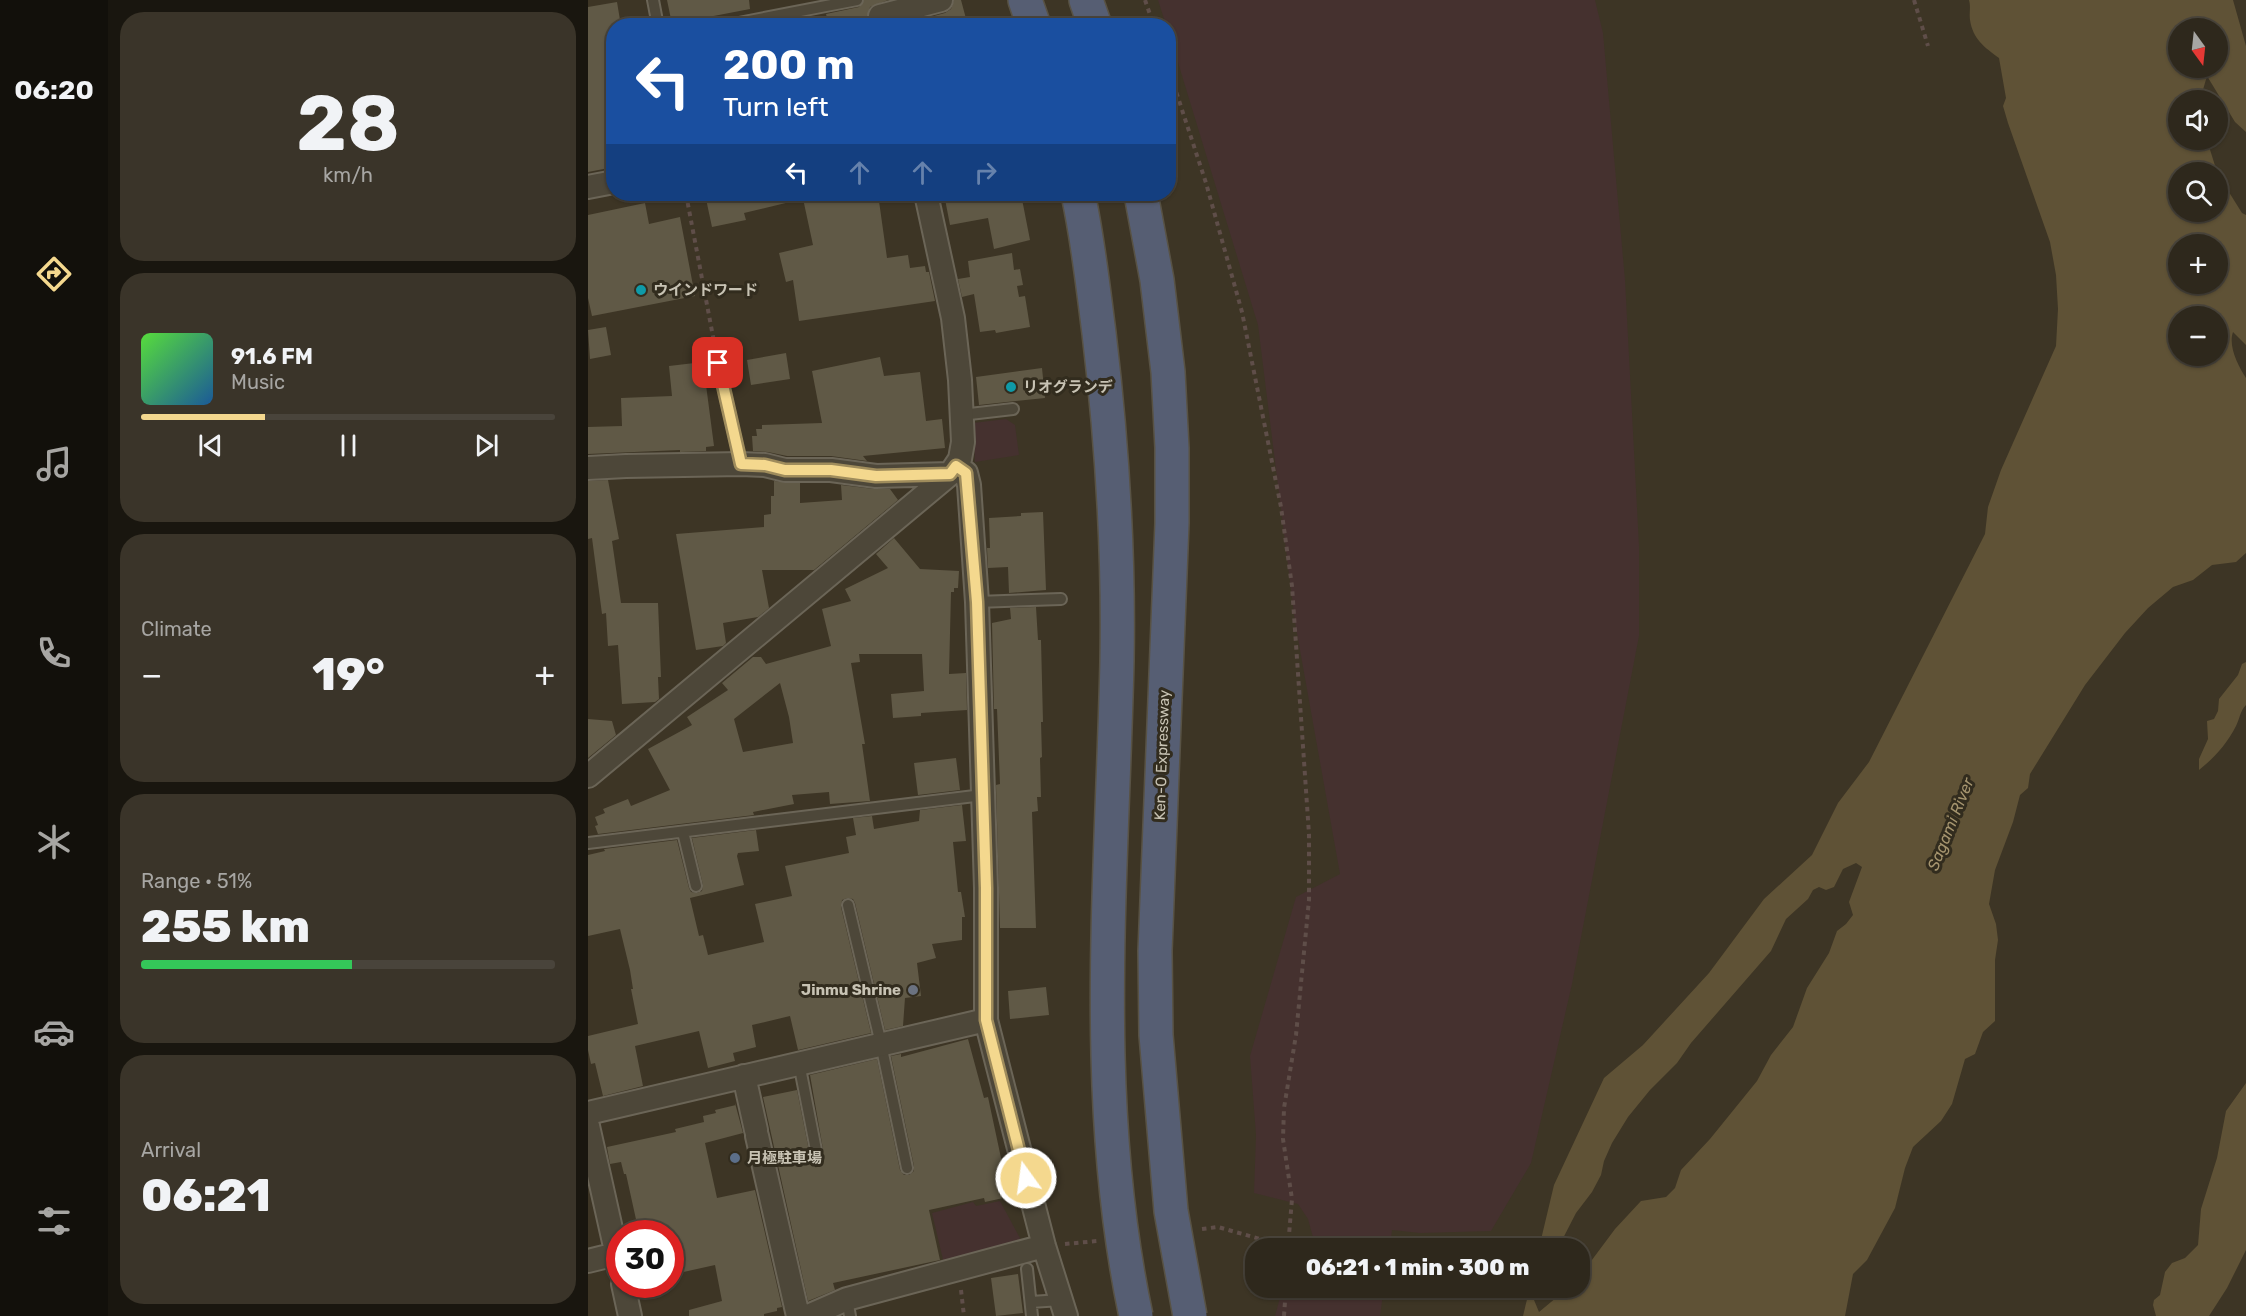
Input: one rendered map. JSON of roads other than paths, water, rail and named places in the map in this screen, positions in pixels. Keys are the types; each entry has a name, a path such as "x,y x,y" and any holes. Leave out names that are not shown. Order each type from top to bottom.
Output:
{"highway":[{"path":"1025,0 1031,18"},
{"path":"1086,0 1092,18"},
{"path":"1079,201 1100,336 1113,477 1117,659 1108,939 1108,1059 1111,1140 1118,1215 1136,1316"},
{"name":"Ken-O Expressway","path":"1142,201 1157,280 1164,338 1172,448 1172,523 1155,939 1156,1035 1171,1211 1190,1316"}],"street":[{"path":"880,14 941,0"},
{"path":"588,187 606,184"},
{"path":"588,776 953,470 960,459 963,442 953,318 928,201"},
{"path":"588,468 741,464 765,465 785,470 831,470 876,476 953,470 966,473 969,485 977,602 986,888 986,1020 1044,1246 1063,1308"},
{"path":"588,1113 986,1020"},
{"path":"744,1076 798,1316"},
{"path":"589,1137 608,1220"},
{"path":"808,1316 849,1308 1044,1246"},
{"path":"588,1261 606,1262"},
{"path":"626,1298 630,1316"}],"lane":[{"path":"653,0 656,18"},
{"path":"764,18 857,0"},
{"path":"718,363 741,464"},
{"path":"961,415 1013,409"},
{"path":"977,602 1061,599"},
{"path":"588,843 983,795"},
{"path":"683,832 696,886"},
{"path":"848,905 907,1168"},
{"path":"799,1063 816,1150"},
{"path":"1027,1269 1032,1316"},
{"path":"1031,1302 1063,1308"}],"water":[{"name":"Sagami River","path":"1969,0 2233,0 2246,46 2246,132 2235,122 2228,110 2228,90 2216,90 2208,78 2228,78 2228,18 2168,18 2168,78 2206,78 2203,90 2168,90 2168,150 2210,150 2214,162 2168,162 2168,222 2228,222 2228,191 2242,213 2246,215 2246,345 2233,332 2232,343 2235,356 2246,378 2246,553 2236,562 2212,565 2193,580 2173,587 2148,608 2125,633 2085,685 2030,774 2028,788 2020,795 2013,822 1995,870 1989,904 1996,924 1998,940 1995,960 1995,1021 1983,1032 1975,1054 1965,1059 1952,1104 1941,1121 1913,1147 1895,1208 1867,1260 1853,1274 1845,1316 1523,1316 1527,1298 1534,1298 1539,1312 1556,1298 1590,1298 1590,1263 1615,1229 1641,1201 1666,1197 1675,1188 1681,1170 1710,1139 1757,1081 1771,1055 1793,1027 1807,988 1829,953 1837,931 1853,915 1849,902 1862,867 1856,863 1843,869 1834,887 1826,890 1819,887 1813,890 1808,899 1786,919 1771,951 1691,1043 1677,1063 1650,1090 1628,1117 1612,1143 1601,1175 1592,1192 1576,1213 1563,1238 1541,1238 1554,1185 1604,1078 1643,1045 1709,973 1764,899 1812,855 1838,803 1869,762 1985,534 1988,507 2001,470 2056,346 2058,309 2056,275 2050,242 2003,106 2006,98 1999,58 1977,37 1970,20"},
{"path":"2246,662 2246,705 2224,745 2199,770 2199,759 2208,739 2207,721 2214,719 2218,711 2219,699 2238,675 2242,664"},
{"path":"2246,1083 2246,1250 2227,1288 2209,1316 2156,1316 2154,1300 2160,1295 2165,1272 2172,1263 2185,1258 2198,1245 2201,1209 2217,1158 2226,1111"}],"place":[{"name":"ウインドワード","path":"641,290"},
{"name":"リオグランデ","path":"1011,387"},
{"name":"Jinmu Shrine","path":"913,990"},
{"name":"月極駐車場","path":"735,1158"}]}
